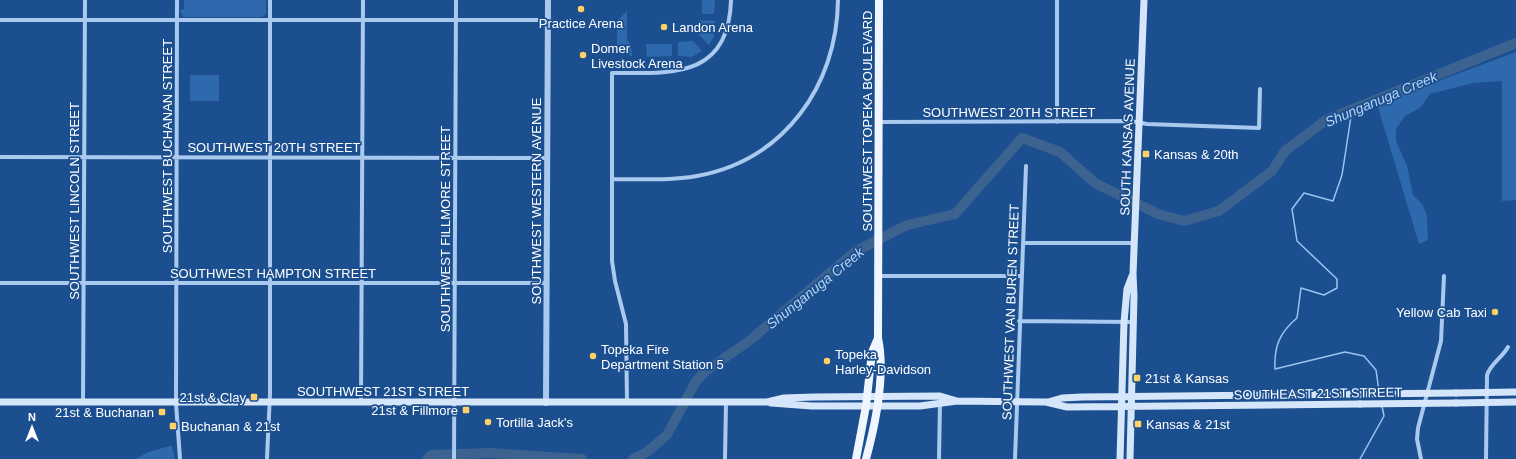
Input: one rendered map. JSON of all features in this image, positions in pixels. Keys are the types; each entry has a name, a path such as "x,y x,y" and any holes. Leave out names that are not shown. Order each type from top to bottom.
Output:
{"main road":[{"name":"SOUTHWEST TOPEKA BOULEVARD","path":"866,459 877,406 882,355 878,338 879,0"},
{"name":"SOUTH KANSAS AVENUE","path":"1130,459 1134,322 1133,274 1144,0"},
{"name":"SOUTH KANSAS AVENUE","path":"1120,459 1124,322 1127,289 1133,274"},
{"name":"SOUTHWEST TOPEKA BOULEVARD","path":"856,459 868,396 872,352 878,338"},
{"name":"SOUTHEAST 21ST STREET","path":"1121,397 1516,392"},
{"name":"SOUTHWEST 21ST STREET","path":"767,402 784,398 868,396 940,396 958,401"},
{"name":"SOUTHWEST 21ST STREET","path":"1046,402 1062,398 1121,397"},
{"name":"SOUTHWEST 21ST STREET","path":"0,402 767,402 789,405 877,406 940,404 958,401 1046,402 1067,407 1121,407"},
{"name":"SOUTHEAST 21ST STREET","path":"1121,407 1516,402"}],"street":[{"name":"SOUTHWEST LINCOLN STREET","path":"83,402 85,0"},
{"name":"SOUTHWEST BUCHANAN STREET","path":"178,0 176,157 176,403 180,459"},
{"path":"268,458 270,0"},
{"path":"361,403 363,0"},
{"name":"SOUTHWEST FILLMORE STREET","path":"454,459 456,0"},
{"name":"SOUTHWEST WESTERN AVENUE","path":"546,403 548,0"},
{"path":"627,402 626,324 612,261 612,73 673,72 700,63 713,52 724,38 729,24 731,0"},
{"path":"612,179 671,179 698,176 740,162 771,143 797,119 813,97 821,81 831,56 835,39 838,0"},
{"path":"1057,0 1057,122"},
{"path":"0,20 548,20"},
{"name":"SOUTHWEST 20TH STREET","path":"879,122 1139,123 1259,128 1260,89"},
{"name":"SOUTHWEST 20TH STREET","path":"0,157 547,158"},
{"name":"SOUTHWEST VAN BUREN STREET","path":"1015,459 1026,166"},
{"path":"1023,243 1135,243"},
{"path":"879,276 1021,276"},
{"path":"1421,459 1417,439 1418,428 1441,341 1444,276"},
{"name":"SOUTHWEST HAMPTON STREET","path":"0,283 547,283"},
{"path":"1019,321 1134,322"},
{"path":"1486,459 1485,393 1489,369 1505,353 1508,347"},
{"path":"939,459 940,396"},
{"path":"725,459 726,402"}],"shaded area":[{"path":"184,0 266,0 266,14 262,17 183,17 180,10 184,9"},
{"path":"702,0 715,0 714,14 702,14"},
{"path":"627,11 627,40 631,44 632,56 622,53 617,45 617,21"},
{"path":"699,20 715,21 714,36 709,45 699,35"},
{"path":"693,41 702,51 692,57 678,56 678,42"},
{"path":"646,44 672,44 672,56 647,57"},
{"path":"1516,52 1516,200 1502,201 1502,81 1473,83 1430,94 1420,108 1405,116 1396,129 1396,141 1407,166 1413,195 1422,204 1427,215 1428,240 1419,244 1377,104"},
{"path":"190,75 219,75 219,101 190,101"},
{"path":"172,446 175,459 136,459 148,452"}],"waterway":[{"name":"Shunganuga Creek","path":"633,459 647,452 667,435 696,381 706,371 749,341 856,251 907,225 955,214 1022,138 1060,152 1095,183 1158,214 1184,221 1219,211 1272,171 1285,151 1326,120 1516,43"},
{"path":"1352,110 1342,175 1333,201 1304,193 1292,209 1297,241 1337,279 1337,288 1324,295 1301,288 1297,318 1286,329 1279,341 1275,354 1275,369 1345,352 1364,356 1376,370 1379,391"},
{"path":"1360,459 1384,416 1382,406"},
{"name":"Shunganuga Creek","path":"427,459 431,455 490,453 582,459"}],"place":[{"name":"Practice Arena","path":"581,9"},
{"name":"Landon Arena","path":"664,27"},
{"name":"Domer Livestock Arena","path":"583,55"},
{"name":"Kansas & 20th","path":"1146,154"},
{"name":"Yellow Cab Taxi","path":"1495,312"},
{"name":"Topeka Fire Department Station 5","path":"593,356"},
{"name":"Topeka Harley-Davidson","path":"827,361"},
{"name":"21st & Kansas","path":"1137,378"},
{"name":"21st & Clay","path":"254,397"},
{"name":"21st & Fillmore","path":"466,410"},
{"name":"21st & Buchanan","path":"162,412"},
{"name":"Tortilla Jack's","path":"488,422"},
{"name":"Kansas & 21st","path":"1138,424"},
{"name":"Buchanan & 21st","path":"173,426"}]}
